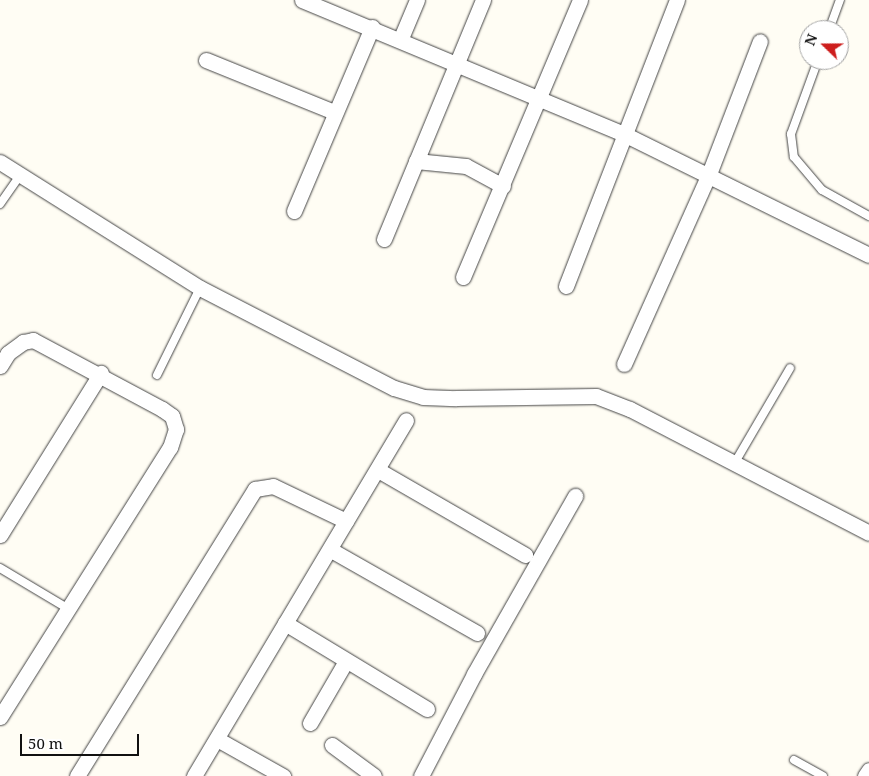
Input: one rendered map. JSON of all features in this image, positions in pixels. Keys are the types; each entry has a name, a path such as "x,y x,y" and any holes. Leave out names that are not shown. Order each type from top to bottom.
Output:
{"street":[{"path":"302,0 401,38 456,64 624,134 709,174 869,255"},
{"path":"384,239 483,0"},
{"path":"463,277 580,0"},
{"path":"566,286 677,0"},
{"path":"401,38 413,1"},
{"path":"294,211 334,112 372,27"},
{"path":"624,364 709,174 760,41"},
{"path":"206,60 334,112"},
{"path":"0,162 200,288 394,388 423,397 596,396 630,409 869,533"},
{"path":"416,162 466,166 503,186"},
{"path":"0,366 8,353 23,342 33,340 100,373 172,416 176,430 170,447 0,717"},
{"path":"0,535 100,373"},
{"path":"194,776 331,550 406,420"},
{"path":"378,470 525,555"},
{"path":"77,776 255,489 272,486 346,521"},
{"path":"422,776 474,674 575,496"},
{"path":"331,550 477,633"},
{"path":"285,623 427,709"},
{"path":"310,724 346,661"},
{"path":"217,739 283,776"},
{"path":"332,745 374,776"},
{"path":"864,776 869,770"}],"lane":[{"path":"833,20 840,0"},
{"path":"814,70 791,134 794,157 822,190 869,216"},
{"path":"0,204 20,175"},
{"path":"157,375 200,288"},
{"path":"734,464 790,368"},
{"path":"0,568 67,608"},
{"path":"794,760 823,776"}]}
